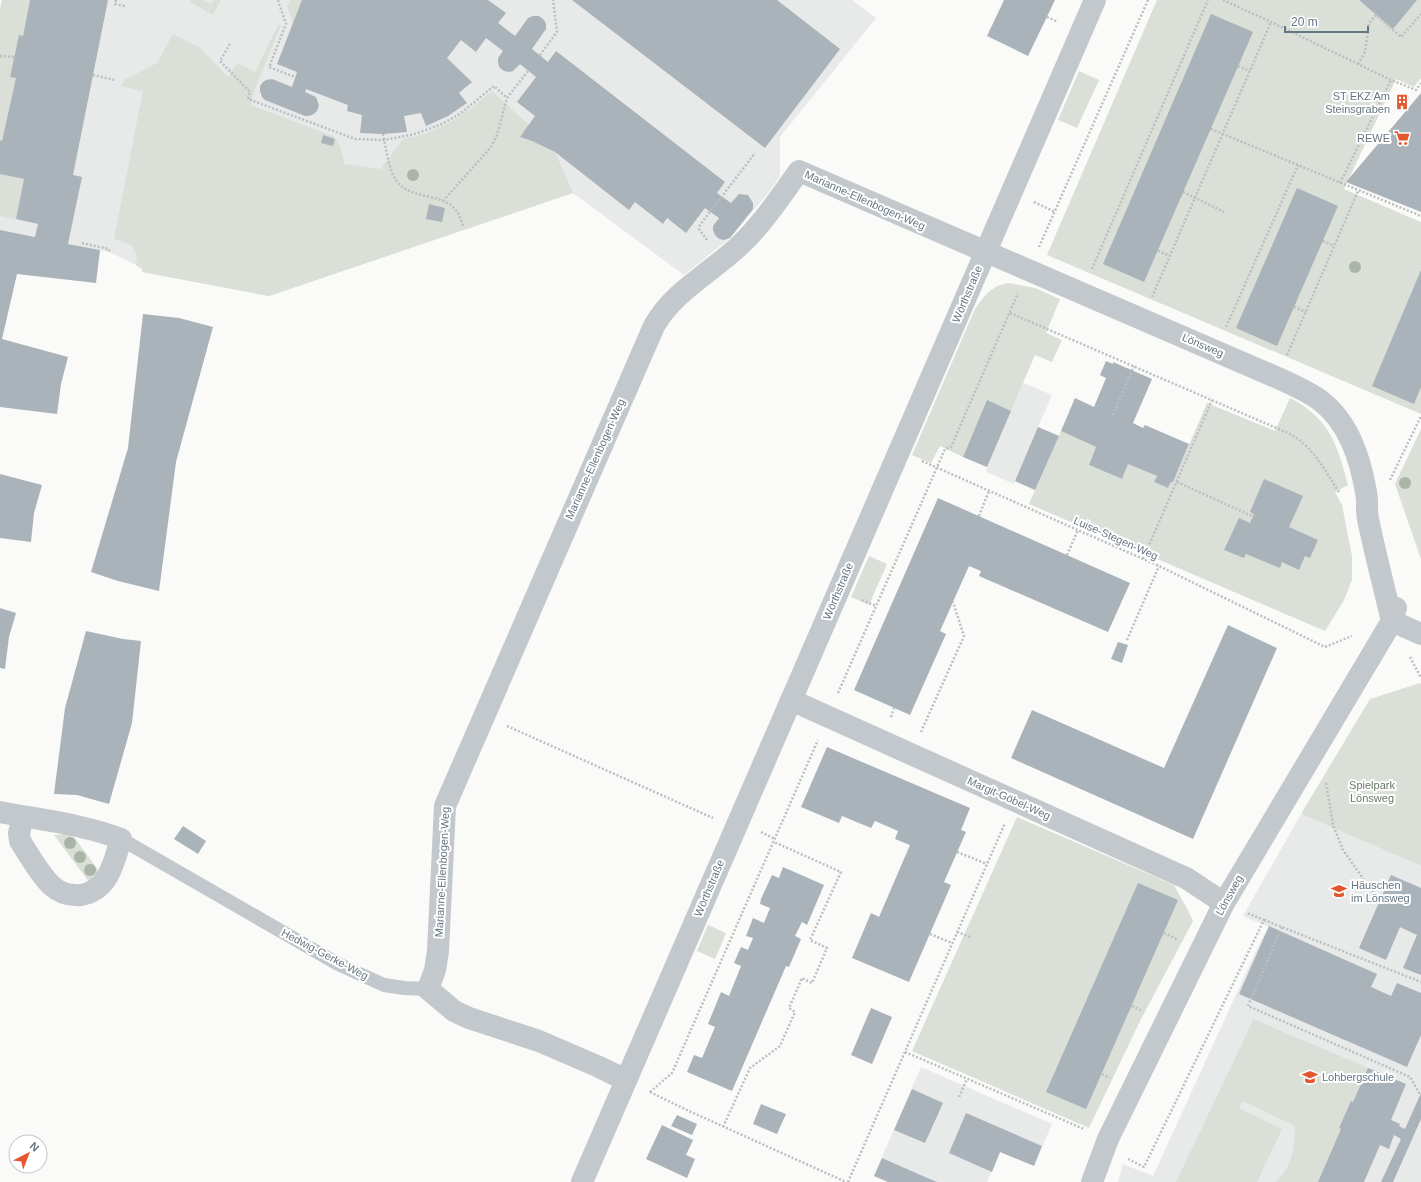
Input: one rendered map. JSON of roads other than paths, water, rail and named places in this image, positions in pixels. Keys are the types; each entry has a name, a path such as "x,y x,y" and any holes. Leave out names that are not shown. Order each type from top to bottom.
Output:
{"street":[{"name":"Wörthstraße","path":"582,1182 1095,0"},
{"name":"Marianne-Ellenbogen-Weg","path":"428,989 438,951 445,806 659,316 674,300 723,260 750,235 799,171 985,252"},
{"name":"Lönsweg","path":"985,252 1278,378 1317,398 1332,411 1345,428 1354,445 1367,493 1368,518 1392,621 1224,903 1108,1139 1092,1182"},
{"path":"1392,621 1421,634"},
{"name":"Margit-Göbel-Weg","path":"791,700 1186,878 1224,903"},
{"name":"Hedwig-Gerke-Weg","path":"0,812 75,825 121,839"},
{"path":"23,817 19,833 20,842 51,885 59,891 69,895 86,894 101,886 112,869 121,839"},
{"path":"428,989 454,1011 469,1018 539,1041 626,1080"}],"lane":[{"name":"Hedwig-Gerke-Weg","path":"121,839 338,964 384,985 428,989"}],"place":[{"name":"ST EKZ Am Steinsgraben","path":"1402,102"},
{"name":"REWE","path":"1402,138"},
{"name":"Häuschen im Lönsweg","path":"1339,891"},
{"name":"Lohbergschule","path":"1310,1077"}],"park label":[{"name":"Spielpark Lönsweg","path":"1372,791"}]}
